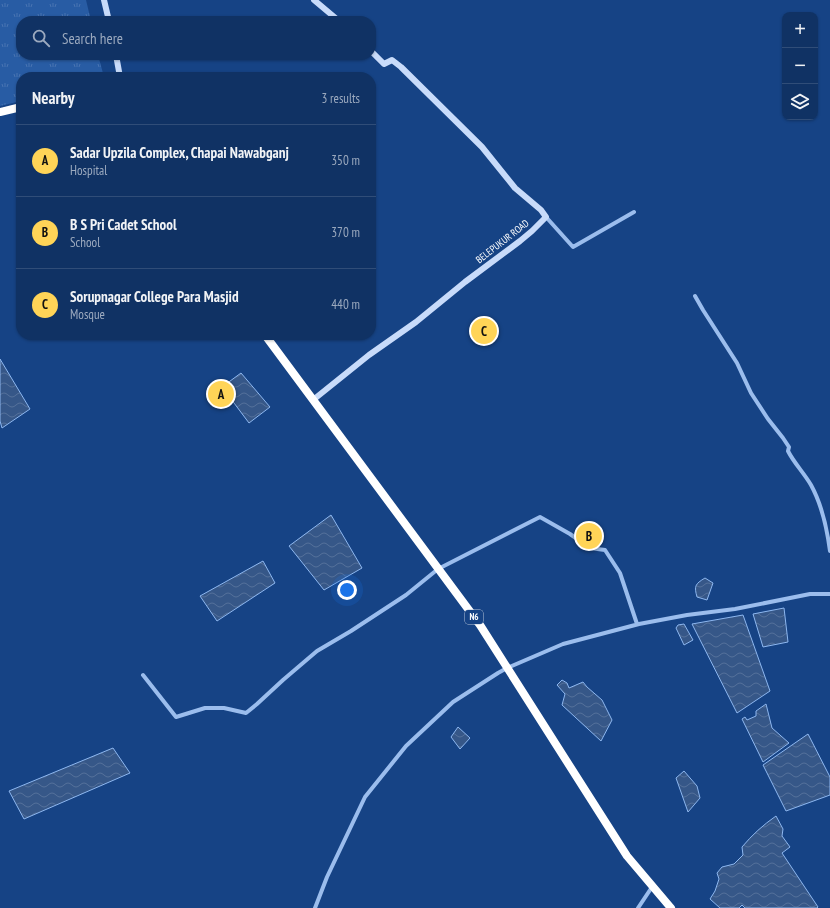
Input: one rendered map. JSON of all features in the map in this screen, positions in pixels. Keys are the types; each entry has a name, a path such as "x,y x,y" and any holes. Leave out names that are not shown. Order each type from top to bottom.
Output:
{"highway":[{"path":"0,112 16,108"},
{"name":"N6","path":"269,340 480,625 628,856 670,908"}],"street":[{"path":"104,0 107,16"},
{"path":"314,0 332,16"},
{"path":"376,56 384,64 392,60 401,67 482,148 515,188 541,210 573,247 634,212"},
{"path":"117,60 119,72"},
{"name":"BELEPUKUR ROAD","path":"313,400 368,355 416,322 520,241 546,216"},
{"path":"695,296 737,363 751,393 789,447 788,451 793,461 810,484 829,528 830,551"},
{"path":"143,675 176,717 205,708 224,708 246,712 317,651 406,595 438,569 540,517 570,534 590,548 605,550 620,573 637,624"},
{"path":"315,908 327,877 365,797 406,746 453,702 507,668 563,644 637,624 687,615 735,609 810,594 830,594"},
{"path":"638,908 652,886"}],"green space":[{"path":"0,0 86,0 90,16 16,16 16,60 99,60 103,72 16,72 16,102 0,106"}],"water":[{"path":"0,359 30,409 2,428 0,421"},
{"path":"241,373 270,407 249,423 222,387"},
{"path":"331,515 362,568 324,590 289,546"},
{"path":"263,561 275,583 217,621 200,596"},
{"path":"705,578 713,583 707,600 697,597 696,590 697,584"},
{"path":"784,608 788,642 763,647 753,614"},
{"path":"743,615 770,691 737,713 692,624"},
{"path":"684,624 693,640 684,645 676,628 678,625"},
{"path":"562,680 567,683 569,688 583,682 602,700 612,720 601,741 562,705 565,694 557,685"},
{"path":"766,704 772,728 789,743 763,762 742,719 745,717 747,720 756,716 756,711"},
{"path":"458,727 470,738 460,749 451,737"},
{"path":"808,734 830,777 830,795 786,811 763,765"},
{"path":"113,748 130,773 24,819 9,791"},
{"path":"684,771 697,786 700,798 688,812 676,778"},
{"path":"776,816 783,829 782,836 790,847 782,853 818,907 745,908 742,905 739,908 720,908 710,899 715,891 719,879 717,873 722,867 734,864 743,855 742,847 758,830"}],"place":[{"name":"Sorupnagar College Para Masjid","path":"484,331"},
{"name":"Sadar Upzila Complex, Chapai Nawabganj","path":"221,394"},
{"name":"B S Pri Cadet School","path":"589,536"}]}
